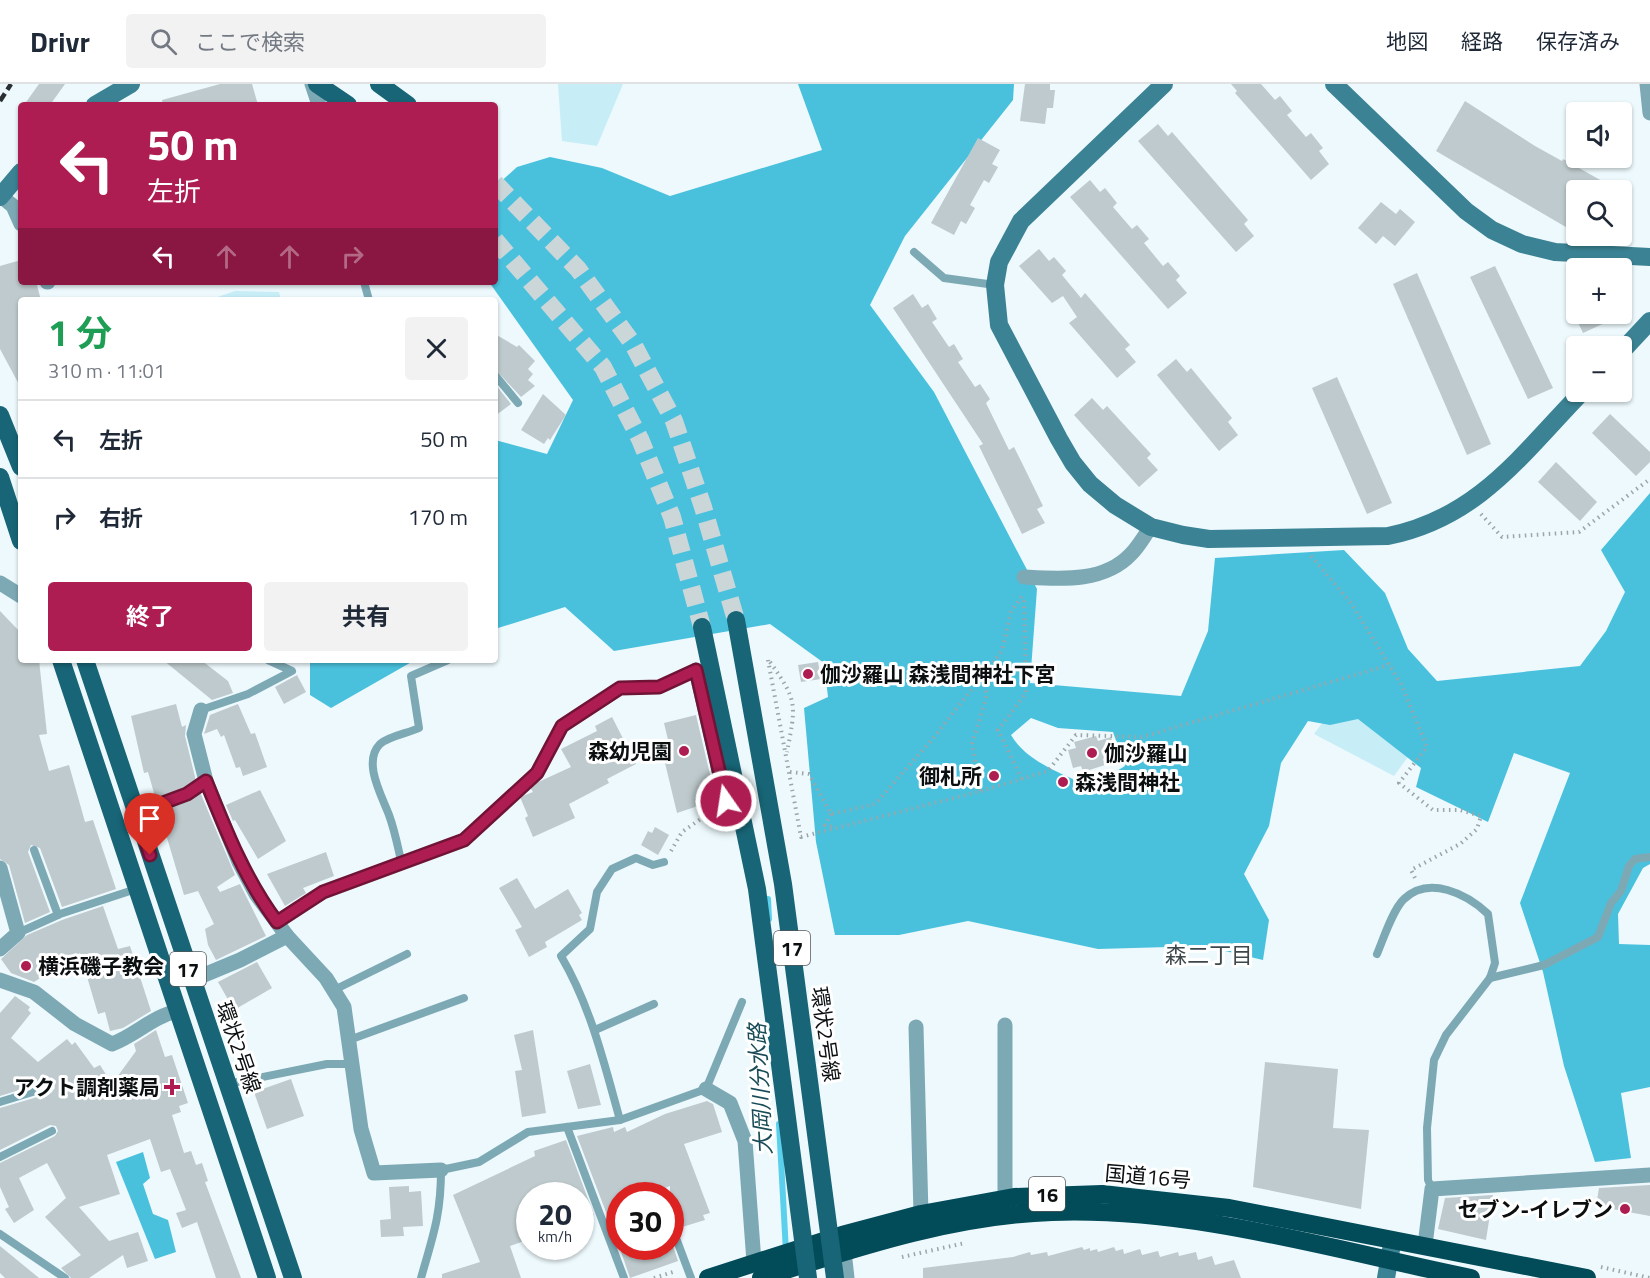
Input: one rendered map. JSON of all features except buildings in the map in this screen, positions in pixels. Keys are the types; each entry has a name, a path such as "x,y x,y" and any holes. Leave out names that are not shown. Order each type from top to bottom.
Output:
{"highway":[{"name":"国道16号","path":"708,1278 757,1270 843,1243 921,1214 1005,1198 1050,1194 1141,1197 1229,1208 1391,1250 1471,1278"},
{"name":"国道16号","path":"843,1243 925,1232 1016,1215 1102,1212 1226,1226 1391,1250 1425,1245 1587,1278"}],"main road":[{"path":"318,84 344,102"},
{"path":"379,84 404,102"},
{"path":"0,415 18,460"},
{"path":"0,477 18,532"},
{"name":"環状2号線","path":"736,620 783,884 835,1278"},
{"name":"17","path":"702,627 757,889 808,1278"},
{"name":"17","path":"62,663 267,1278"},
{"name":"環状2号線","path":"86,663 293,1278"}],"street":[{"path":"99,102 131,84"},
{"path":"312,84 317,102"},
{"path":"1164,84 1021,221 1002,253 994,285 999,326 1007,342 1073,463 1090,484 1114,505 1151,527 1209,539 1399,534 1441,520 1470,503 1507,469 1572,402"},
{"path":"1334,84 1466,211 1492,230 1522,244 1555,252 1650,257"},
{"path":"1647,84 1650,113"},
{"path":"18,175 0,196 13,206 18,217"},
{"path":"1632,340 1650,321"},
{"path":"1024,577 1069,578 1099,574 1117,566 1131,554 1151,527"},
{"path":"0,584 18,594"},
{"path":"699,669 721,805"},
{"path":"201,710 194,734 206,781 239,862 256,894 287,936 326,978 344,1007 361,1129 374,1173 441,1170"},
{"path":"0,868 18,933 0,949"},
{"path":"192,980 240,960 287,936"},
{"path":"0,980 34,992 75,1024 112,1044 126,1039 163,1014 178,1011"},
{"path":"1005,1025 1005,1198"},
{"path":"916,1027 921,1214"},
{"path":"706,1089 730,1103 745,1141 757,1270"},
{"path":"1425,1245 1432,1188 1650,1175"},
{"path":"843,1243 847,1278"},
{"path":"1386,1278 1391,1250"}],"lane":[{"path":"914,252 944,278 994,285"},
{"path":"498,379 518,403"},
{"path":"201,710 248,694 292,671 275,663"},
{"path":"402,865 389,814 377,785 373,759 378,746 384,741 419,728 411,676 441,663"},
{"path":"277,922 323,892 402,865 464,840 537,773 562,726 620,688 659,687 699,669"},
{"path":"136,813 187,794 206,781"},
{"path":"34,850 58,915"},
{"path":"1490,978 1544,964 1598,937 1611,903 1621,891 1629,866 1635,859 1650,857"},
{"path":"620,1120 595,1030 578,986 561,956 590,929 597,892 612,869 636,858 653,865 664,862"},
{"path":"1377,954 1402,900 1420,889 1434,886 1475,902 1488,914 1495,963 1490,978 1446,1035 1434,1060 1427,1128 1428,1180 1432,1188"},
{"path":"18,933 58,915 138,888"},
{"path":"334,990 407,954"},
{"path":"349,1040 464,998"},
{"path":"421,1278 436,1233 441,1200 441,1170 479,1162 528,1131 620,1120 706,1089 742,1002"},
{"path":"595,1030 654,1004"},
{"path":"228,1084 327,1064 353,1064"},
{"path":"0,1102 49,1087"},
{"path":"567,1127 624,1278"},
{"path":"0,1156 52,1131"},
{"path":"0,1234 65,1278"},
{"path":"684,1259 691,1278"}],"path":[{"path":"1470,503 1502,537 1579,532 1650,479"},
{"path":"1294,537 1351,603 1401,684 1427,747 1399,783 1433,810 1460,810 1481,816 1477,829 1460,844 1438,853 1411,870 1420,889"},
{"path":"1022,779 998,730 1026,693 1024,594"},
{"path":"831,813 875,804 934,737 1002,651 1011,612"},
{"path":"787,756 794,715 790,690 768,660 801,837 981,791 1048,771 1076,735 1142,737 1389,665"},
{"path":"981,791 972,744 987,695 982,676"},
{"path":"790,772 809,774 831,813"},
{"path":"664,862 682,832 721,805"},
{"path":"831,813 825,825 838,828"},
{"path":"893,1259 969,1242"}],"shaded area":[{"path":"558,84 623,84 597,146 562,141"},
{"path":"798,84 1014,84 1013,100 905,236 870,305 934,392 1037,589 1030,683 1181,696 1208,631 1215,558 1344,550 1385,593 1408,649 1437,681 1580,666 1606,631 1625,592 1601,550 1650,493 1650,864 1643,868 1618,914 1619,944 1650,945 1650,1087 1621,1093 1631,1158 1595,1162 1564,1066 1543,972 1520,903 1570,773 1514,753 1488,822 1416,787 1421,768 1358,719 1330,725 1308,721 1281,763 1269,826 1244,874 1269,920 1263,960 1204,946 1098,949 968,921 899,935 835,935 816,842 804,708 828,697 824,663 770,624 614,651 565,607 498,628 498,441 547,454 573,400 491,285 498,285 498,184 517,167 550,157 602,168 670,196 822,150","holes":["1031,718 1058,728 1113,732 1125,766 1090,787 1035,760 1011,735"]},
{"path":"235,291 279,292 280,297 218,297"},
{"path":"310,663 410,663 331,708 310,695"},
{"path":"1347,690 1418,743 1394,776 1314,734"},
{"path":"143,1152 150,1178 143,1184 153,1214 168,1220 176,1252 155,1259 116,1162"}],"waterway":[{"name":"大岡川分水路","path":"768,899 769,919"},
{"name":"大岡川分水路","path":"779,1124 786,1252"}],"tunnel":[{"path":"498,186 578,269 633,344 674,421 703,507 736,620"},
{"path":"498,244 603,367 640,439 672,517 702,627"}],"railway":[{"path":"0,101 11,84"}],"place":[{"name":"伽沙羅山 森浅間神社下宮","path":"808,674"},
{"name":"森幼児園","path":"684,751"},
{"name":"伽沙羅山","path":"1092,753"},
{"name":"御札所","path":"994,776"},
{"name":"森浅間神社","path":"1063,782"},
{"name":"横浜磯子教会","path":"26,966"},
{"name":"アクト調剤薬局","path":"172,1087"},
{"name":"セブン-イレブン","path":"1625,1209"}],"district":[{"name":"森二丁目","path":"1209,955"}],"route":[{"path":"150,855 136,813 187,794 206,781 239,862 256,894 277,922 323,892 402,865 464,840 537,773 562,726 620,688 659,687 696,670 726,801"}]}
